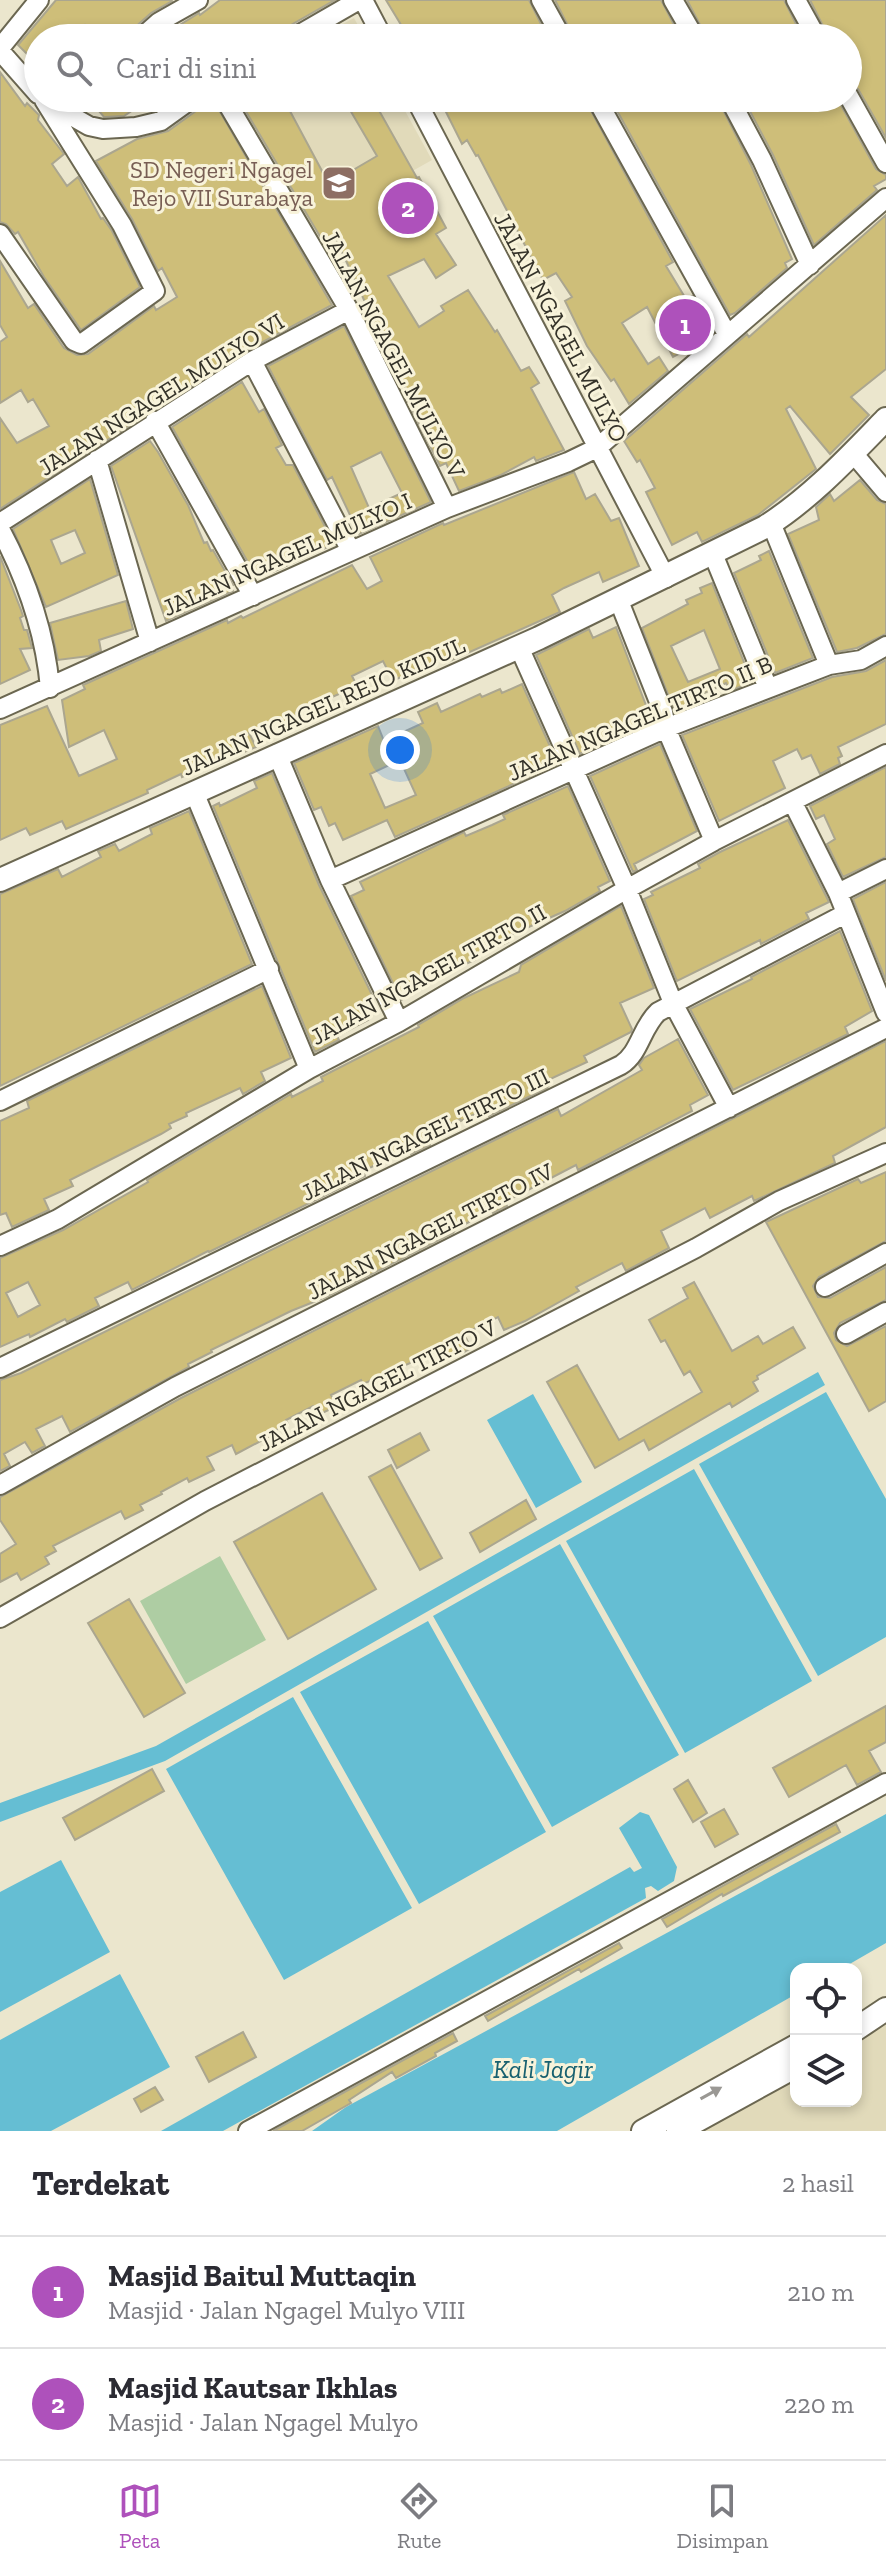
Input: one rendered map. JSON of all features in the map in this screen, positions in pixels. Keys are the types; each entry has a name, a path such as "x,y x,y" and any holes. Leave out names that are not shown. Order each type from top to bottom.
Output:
{"main road":[{"name":"JALAN NGAGEL REJO KIDUL","path":"2,875 519,647 713,554 771,523 853,453 886,419"},
{"path":"643,2131 790,2049"},
{"path":"678,2131 790,2069"}],"street":[{"path":"24,74 0,49 39,0"},
{"path":"157,24 198,0"},
{"path":"318,24 361,0 375,24"},
{"path":"541,0 554,24"},
{"path":"673,0 687,24"},
{"path":"796,0 809,24"},
{"path":"0,234 69,337 81,344 152,296 155,286 55,112"},
{"path":"67,112 89,126 112,129 161,121 174,112"},
{"name":"JALAN NGAGEL MULYO V","path":"232,112 349,310 447,508"},
{"name":"JALAN NGAGEL MULYO","path":"422,112 666,578"},
{"path":"604,112 727,334"},
{"path":"736,112 810,265"},
{"path":"858,112 886,163"},
{"name":"JALAN NGAGEL MULYO I","path":"0,709 447,508 597,448 886,198"},
{"name":"JALAN NGAGEL MULYO VI","path":"0,526 155,421 252,361 349,310"},
{"path":"252,361 351,551"},
{"path":"155,421 253,596"},
{"path":"853,453 886,492"},
{"path":"97,460 150,642"},
{"path":"771,523 829,665"},
{"path":"0,526 17,561 47,650 50,688"},
{"path":"713,554 768,688"},
{"path":"619,601 663,712 666,728 714,841"},
{"name":"JALAN NGAGEL TIRTO II B","path":"330,880 666,728 829,665 861,660 886,646"},
{"path":"519,647 627,889 673,1003 729,1108"},
{"path":"277,754 330,880 399,1022"},
{"name":"JALAN NGAGEL TIRTO II","path":"0,1246 58,1219 309,1069 399,1022 627,889 886,754"},
{"path":"194,792 309,1069"},
{"path":"793,803 838,893 886,1013"},
{"path":"838,893 886,869"},
{"name":"JALAN NGAGEL TIRTO III","path":"0,1368 621,1065 635,1053 650,1020 673,1003 845,914"},
{"path":"0,1101 269,969"},
{"name":"JALAN NGAGEL TIRTO IV","path":"0,1485 175,1387 886,1028"},
{"name":"JALAN NGAGEL TIRTO V","path":"0,1618 205,1501 696,1248 779,1201 886,1153"},
{"path":"825,1287 886,1253"},
{"path":"846,1334 886,1312"},
{"path":"248,2131 886,1783"}],"shaded area":[{"path":"354,18 357,24 343,24"},
{"name":"SD Negeri Ngagel Rejo VII Surabaya","path":"249,112 406,112 432,160 311,228"},
{"path":"886,2025 886,2131 702,2131 790,2080 790,2107 862,2107 862,2039"}],"green space":[{"path":"220,1556 266,1640 186,1684 140,1601"}],"water":[{"path":"818,1372 825,1385 165,1761 0,1822 0,1803 156,1746"},
{"path":"826,1392 886,1499 886,1637 818,1676 699,1464"},
{"path":"533,1394 582,1482 536,1508 487,1420"},
{"path":"694,1469 812,1681 685,1753 566,1541"},
{"path":"560,1544 679,1755 552,1827 433,1616"},
{"path":"428,1621 546,1832 419,1904 300,1692"},
{"path":"293,1697 412,1908 284,1980 166,1769"},
{"path":"640,1812 649,1815 677,1867 674,1881 658,1891 651,1886 645,1888 646,1898 223,2131 161,2131 630,1867 634,1872 642,1868 619,1828"},
{"name":"Kali Jagir","path":"886,1814 886,1943 851,1963 790,1963 790,1997 557,2131 312,2131 346,2107"},
{"path":"61,1860 110,1952 0,2012 0,1892"},
{"path":"120,1974 170,2067 51,2131 0,2131 0,2040"}],"building":[{"path":"56,0 172,1 139,24 36,24"},
{"path":"220,0 335,0 293,24 181,24"},
{"path":"386,0 529,0 541,24 401,24"},
{"path":"555,0 661,0 674,24 567,24"},
{"path":"687,0 784,0 796,24 700,24"},
{"path":"810,0 886,0 886,138 862,96 862,24 822,24"},
{"path":"0,72 24,105 24,112 39,115 38,120 64,154 52,164 67,186 78,177 101,219 112,231 140,287 81,330 44,277 18,232 15,234 0,222"},
{"path":"100,112 130,112 124,116 104,117"},
{"path":"194,112 220,112 332,305 246,351 0,509 0,418 17,443 49,426 33,399 28,402 21,390 0,403 0,342 7,337 0,325 0,261 28,308 34,304 64,348 77,355 88,354 154,306 156,310 177,297 162,268 158,271 132,219 96,161 137,139 168,131"},
{"path":"246,112 290,112 329,184 377,156 351,112 380,112 446,228 436,234 456,265 436,278 424,259 388,276 419,327 444,311 441,306 468,290 521,371 529,367 539,383 531,388 564,450 536,461 534,457 501,475 459,491 446,463 440,466 408,402 412,400 336,239 325,245"},
{"path":"446,112 592,112 673,262 666,266 686,299 692,296 712,332 702,342 673,357 647,307 622,323 648,364 659,357 668,371 629,404 614,379 611,381 587,346 565,301 572,297 556,273 543,280 478,155 467,140 462,144"},
{"path":"618,112 724,112 792,259 785,263 787,268 730,315"},
{"path":"750,112 845,112 876,169 886,175 886,179 874,186 877,190 814,245"},
{"path":"886,215 886,369 851,397 869,415 830,454 790,406 786,409 816,469 758,515 702,542 697,532 672,545 646,492 655,488 640,460 637,462 624,441 747,334 749,337"},
{"path":"344,326 431,502 359,534 332,477 327,480 268,366","holes":["381,452 402,493 369,508 351,467"]},
{"path":"242,382 259,412 264,409 282,445 276,448 286,465 293,465 334,544 273,572 270,564 254,573 172,427"},
{"path":"150,441 188,505 204,543 207,542 213,550 233,585 233,591 166,621 111,466"},
{"path":"574,472 586,499 595,494 611,521 619,518 639,566 603,582 599,572 564,588 552,595 560,612 445,663 443,659 427,664 393,681 383,661 352,676 357,686 296,713 301,723 284,732 278,721 249,733 256,747 235,756 233,753 182,777 181,774 147,790 148,793 66,829 62,821 30,835 26,828 0,840 0,725 47,706 79,776 117,759 104,730 69,747 62,700 85,689 83,685 227,620 228,623 241,616 243,618 352,565 367,589 382,581 370,557 443,523"},
{"path":"90,479 118,575 46,607 13,529","holes":["75,530 85,553 61,564 51,540"]},
{"path":"860,480 877,500 886,504 886,634 857,648 837,652 788,534 819,520 816,507 830,494 834,501"},
{"path":"769,551 813,658 775,673 734,573 761,560 759,556"},
{"path":"0,556 32,648 20,649 30,670 0,684"},
{"path":"712,583 752,682 730,691 726,683 702,694 705,700 675,712 642,628 688,604 686,600 702,593 700,588","holes":["704,630 720,669 688,682 671,646"]},
{"path":"126,601 133,629 99,640 101,651 89,656 58,660 50,623"},
{"path":"616,627 652,721 580,754 536,655 589,629 593,638"},
{"path":"886,660 886,724 838,747 842,756 838,758 840,764 820,774 811,755 802,759 797,749 773,761 785,788 719,821 682,735 832,677 866,671"},
{"path":"522,684 558,764 395,837 387,820 343,840 335,823 329,826 321,807 314,810 294,763 378,726 384,741 423,723 418,712 437,703 441,712 480,694 482,697 500,689 502,693","holes":["400,760 416,795 385,808 370,774"]},
{"path":"660,744 697,831 634,864 637,870 633,872 590,776"},
{"path":"886,767 886,857 843,877 827,844 835,839 824,815 816,819 810,806"},
{"path":"272,773 319,885 374,999 361,1005 368,1020 315,1052 213,806 219,803 220,806 257,788 254,781"},
{"path":"568,786 610,881 598,887 600,891 565,911 506,937 508,942 474,957 475,960 449,971 401,1000 351,896 364,890 360,882 464,832 466,836 505,819 503,815"},
{"path":"189,811 252,964 0,1086 0,894 58,869 62,877 101,857 98,851 115,844 119,851 152,834 150,828"},
{"path":"788,820 829,902 806,913 809,919 761,944 760,940 677,981 644,899 653,895 651,892 700,868 698,864"},
{"path":"886,882 886,981 853,899"},
{"path":"621,906 654,988 620,1003 631,1032 584,1056 587,1062 548,1080 550,1084 547,1088 489,1116 485,1109 460,1119 425,1136 430,1145 411,1154 409,1150 363,1171 365,1176 132,1290 128,1282 95,1298 99,1306 67,1322 65,1319 30,1337 29,1334 0,1347 0,1258 63,1230 291,1094 292,1097 323,1081 321,1077 419,1027 464,998 519,972 521,965","holes":["28,1282 40,1305 18,1317 6,1293"]},
{"path":"840,931 872,1011 845,1027 848,1034 733,1090 690,1009"},
{"path":"262,986 291,1058 261,1072 265,1081 243,1094 240,1088 186,1113 187,1116 169,1124 171,1128 161,1134 70,1180 73,1186 44,1199 49,1210 12,1227 6,1213 0,1215 0,1121 29,1108 27,1101"},
{"path":"678,1039 708,1095 690,1105 692,1111 578,1170 576,1165 505,1202 507,1206 493,1213 491,1210 453,1233 326,1297 211,1350 188,1364 189,1367 70,1432 62,1416 36,1429 45,1446 32,1453 25,1442 4,1454 10,1466 0,1471 0,1380 21,1373 558,1109 561,1116 642,1070 639,1065 644,1058"},
{"path":"886,1041 886,1127 833,1156 835,1163 754,1201 752,1196 710,1218 705,1208 661,1231 669,1248 626,1271 622,1263 576,1287 579,1291 504,1330 498,1317 464,1334 471,1348 459,1355 457,1352 442,1360 437,1351 363,1384 361,1380 331,1395 337,1406 318,1415 313,1406 286,1420 288,1424 272,1432 274,1434 236,1454 232,1445 207,1457 214,1470 189,1482 187,1478 161,1492 140,1505 143,1510 125,1519 121,1511 53,1546 56,1551 45,1557 49,1564 21,1580 17,1573 0,1582 0,1554 16,1544 0,1520 0,1497 181,1398"},
{"path":"886,1172 886,1241 819,1277 813,1286 818,1297 830,1298 886,1267 886,1300 840,1323 834,1333 836,1340 847,1346 886,1326 886,1401 869,1411 766,1222 858,1179 861,1183"},
{"path":"694,1282 732,1351 758,1336 763,1344 793,1327 805,1348 757,1376 758,1379 753,1382 758,1391 732,1407 730,1403 649,1450 644,1440 595,1468 547,1382 577,1365 619,1440 702,1392 690,1371 684,1375 665,1340 661,1342 649,1320 688,1298 683,1288"},
{"path":"420,1433 429,1450 397,1468 388,1450"},
{"path":"391,1465 442,1558 420,1570 369,1477"},
{"path":"322,1493 376,1589 288,1639 234,1542"},
{"path":"526,1500 536,1519 480,1552 470,1533"},
{"path":"129,1599 185,1693 144,1717 88,1623"},
{"path":"886,1706 886,1742 869,1751 881,1772 857,1785 846,1765 789,1797 773,1768"},
{"path":"152,1769 164,1791 75,1840 63,1818"},
{"path":"688,1780 707,1813 693,1822 674,1789"},
{"path":"724,1809 738,1834 715,1847 701,1822"},
{"path":"836,1824 840,1832 722,1894 667,1927 662,1919"},
{"path":"619,1943 622,1948 581,1972 579,1969 488,2021 485,2016"},
{"path":"243,2032 256,2057 209,2082 196,2057"},
{"path":"453,2033 457,2041 435,2053 436,2056 396,2078 392,2072 349,2100 351,2103 302,2131 273,2131"},
{"path":"155,2087 163,2100 141,2112 134,2099"}],"place":[{"name":"SD Negeri Ngagel Rejo VII Surabaya","path":"339,183"},
{"name":"Masjid Kautsar Ikhlas","path":"408,208"},
{"name":"Masjid Baitul Muttaqin","path":"685,325"}]}
